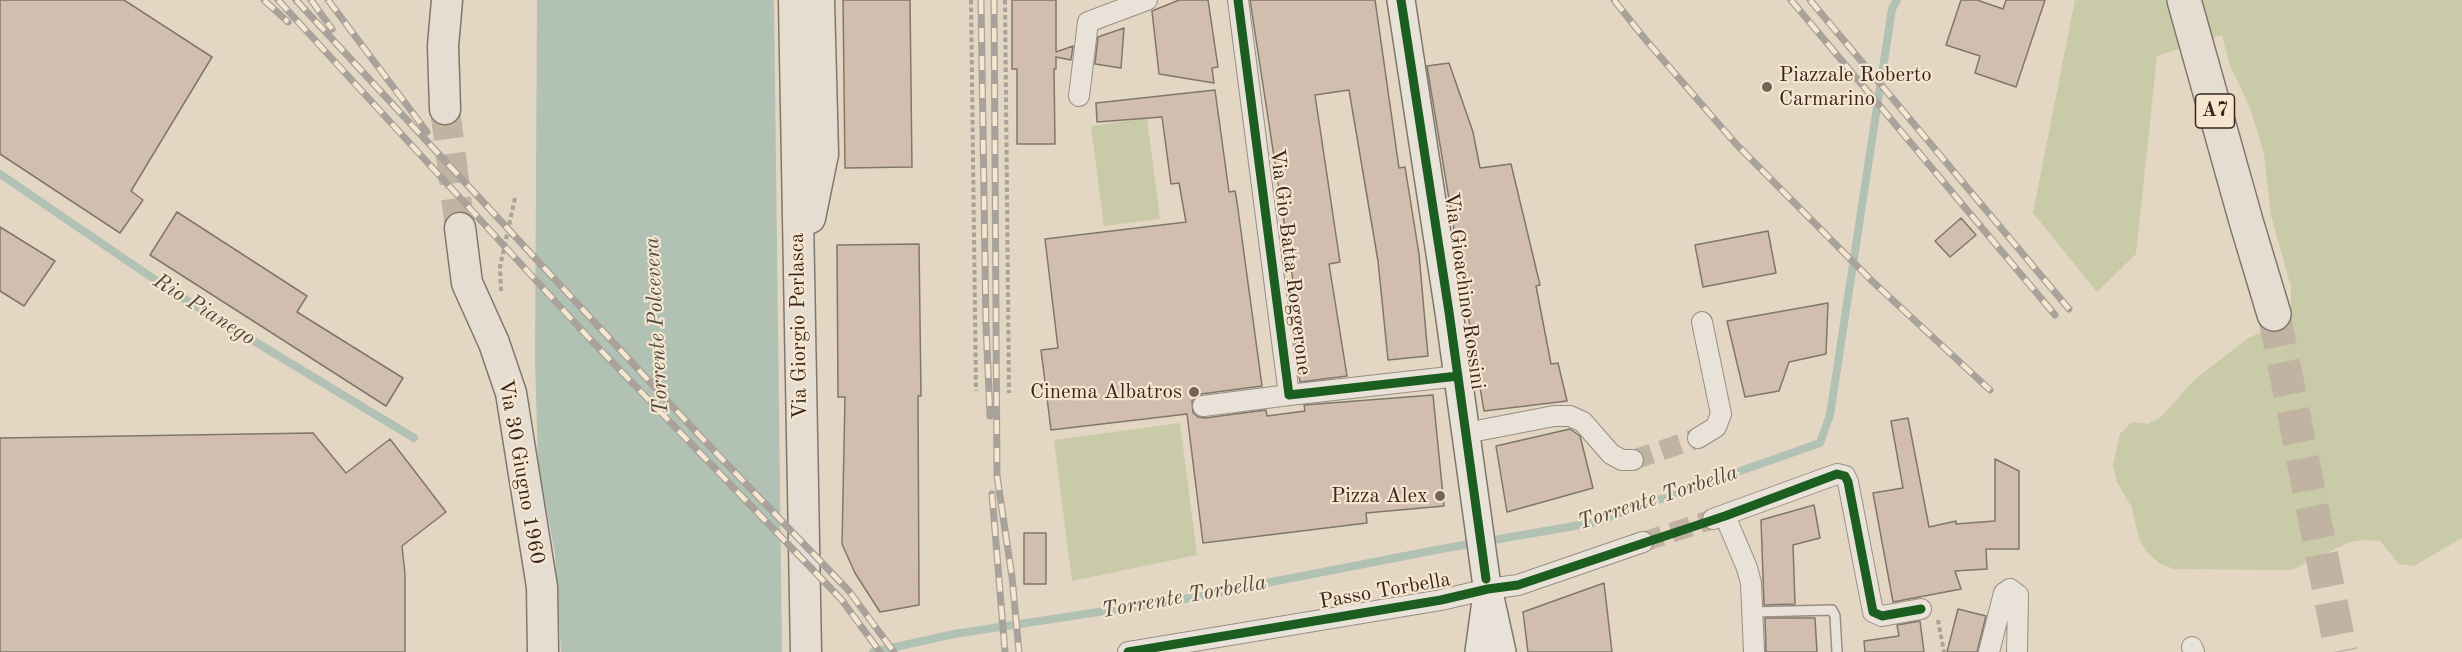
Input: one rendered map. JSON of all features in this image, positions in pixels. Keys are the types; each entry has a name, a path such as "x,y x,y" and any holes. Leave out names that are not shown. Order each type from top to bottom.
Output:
{"highway":[{"name":"A7","path":"2184,0 2274,314"}],"main road":[{"path":"446,109 443,46 447,0"},
{"name":"Via Giorgio Perlasca","path":"794,0 806,644"},
{"path":"798,277 823,154 819,0"},
{"name":"Via Gioachino Rossini","path":"1401,0 1487,584"},
{"name":"Via 30 Giugno 1960","path":"459,228 467,283 494,343 511,393 542,587 543,652"},
{"path":"1479,652 1487,584"},
{"path":"1487,584 1502,652"}],"street":[{"path":"1079,96 1088,21 1147,0"},
{"name":"Via Gio Batta Roggerone","path":"1238,0 1289,395"},
{"path":"1698,438 1716,427 1721,414 1702,322"},
{"name":"Via Gio Batta Roggerone","path":"1203,406 1458,376"},
{"path":"1466,433 1554,416 1570,416 1583,422 1611,454 1622,460 1632,460"},
{"path":"1754,652 1751,583 1747,568 1719,518 1837,474 1845,476 1848,482 1873,612 1882,616 1922,609"},
{"name":"Passo Torbella","path":"1128,652 1441,600 1487,584 1518,585 1643,542"},
{"path":"1989,652 2004,593 2010,589 2018,594 2017,652"}],"lane":[{"path":"1753,612 1832,610 1835,616 1837,652"}],"path":[{"path":"971,0 976,391"},
{"path":"1009,393 1005,2 1012,4"}],"green space":[{"path":"2075,0 2462,0 2462,538 2414,566 2399,564 2380,541 2365,540 2350,542 2292,570 2174,569 2159,563 2147,552 2139,539 2132,508 2116,480 2113,465 2120,434 2132,422 2148,424 2161,417 2194,380 2247,339 2291,317 2291,287 2271,215 2264,154 2251,110 2229,63 2222,35 2157,56 2136,254 2097,292 2033,213"},
{"path":"1147,118 1160,219 1104,226 1091,126"},
{"path":"1180,423 1197,555 1072,581 1054,440"}],"water":[{"name":"Torrente Polcevera","path":"537,0 774,0 782,652 561,652 555,554 538,463 535,361"}],"building":[{"path":"0,0 124,0 212,57 131,191 143,200 120,233 0,154"},
{"path":"843,0 910,0 912,167 845,168"},
{"path":"1012,0 1056,0 1056,52 1073,46 1071,60 1056,57 1056,69 1054,69 1055,144 1017,144 1017,69 1012,69"},
{"path":"1179,0 1208,0 1218,67 1212,68 1214,83 1159,74 1152,11"},
{"path":"1250,0 1375,0 1399,168 1405,167 1419,254 1428,356 1388,360 1378,261 1349,90 1315,95 1340,262 1329,264 1347,376 1300,382 1288,295 1295,294"},
{"path":"1961,0 1977,0 2003,9 2006,0 2045,0 2016,87 1975,73 1980,56 1946,45"},
{"path":"1124,28 1121,68 1095,64 1098,37"},
{"path":"1449,63 1473,132 1480,168 1511,164 1540,285 1536,286 1551,364 1558,363 1567,401 1484,411 1427,66"},
{"path":"1215,90 1229,192 1235,191 1237,202 1262,386 1201,394 1192,401 1193,413 1205,418 1266,410 1267,416 1305,411 1304,405 1433,395 1444,506 1366,513 1367,523 1203,543 1187,414 1051,430 1041,350 1058,348 1045,239 1186,222 1179,183 1171,184 1162,117 1097,122 1096,103"},
{"path":"177,212 307,296 297,312 403,378 386,406 150,255"},
{"path":"1961,218 1976,235 1950,257 1935,241"},
{"path":"0,227 55,261 24,306 0,291"},
{"path":"1768,231 1776,273 1703,287 1695,245"},
{"path":"919,244 921,396 918,396 919,605 880,612 855,573 842,544 845,397 838,397 837,245"},
{"path":"1828,303 1826,354 1789,362 1779,391 1745,397 1727,321"},
{"path":"1908,418 1929,527 1956,521 1956,524 1995,521 1995,459 2019,471 2019,549 1986,549 1987,569 1955,571 1961,589 1893,602 1873,493 1903,488 1891,421"},
{"path":"1570,429 1580,436 1593,488 1507,512 1496,446"},
{"path":"313,433 346,473 390,439 446,512 402,546 405,574 405,652 0,652 0,438"},
{"path":"1814,505 1820,538 1793,545 1795,604 1764,605 1761,520"},
{"path":"1024,533 1046,533 1046,584 1024,584"},
{"path":"1604,583 1612,652 1528,652 1523,612"},
{"path":"1958,609 1986,616 1977,652 1947,652"},
{"path":"1765,618 1815,618 1817,652 1766,652"},
{"path":"1920,621 1924,652 1865,652 1864,641 1899,636 1897,625"}],"waterway":[{"name":"Torrente Torbella","path":"873,652 954,634 1184,599 1441,549 1592,523 1820,443 1830,415 1892,9 1897,0"},
{"name":"Rio Pianego","path":"0,174 173,292 414,438"}],"tunnel":[{"path":"445,109 460,228"},
{"path":"2274,314 2341,652"},
{"path":"1633,460 1698,438"},
{"path":"1643,542 1713,519"}],"railway":[{"path":"264,0 288,22"},
{"path":"278,0 588,337 841,599 880,652"},
{"path":"296,0 700,436 849,591 894,652"},
{"path":"311,0 332,29"},
{"path":"328,0 427,132"},
{"path":"981,0 986,325 990,416"},
{"path":"994,0 997,476 1012,577 1019,652"},
{"path":"1614,0 1736,144 1872,281 1990,390"},
{"path":"1791,0 2055,315"},
{"path":"1810,0 2069,309"},
{"path":"992,494 1005,652"}],"cycle path":[{"path":"1238,0 1289,395 1458,376"},
{"path":"1401,0 1449,312 1486,579"},
{"path":"1128,652 1518,585 1725,516 1837,474 1845,476 1848,482 1873,612 1882,616 1921,609"}],"place":[{"name":"Piazzale Roberto Carmarino","path":"1767,87"},
{"name":"Cinema Albatros","path":"1194,392"},
{"name":"Pizza Alex","path":"1440,496"}]}
